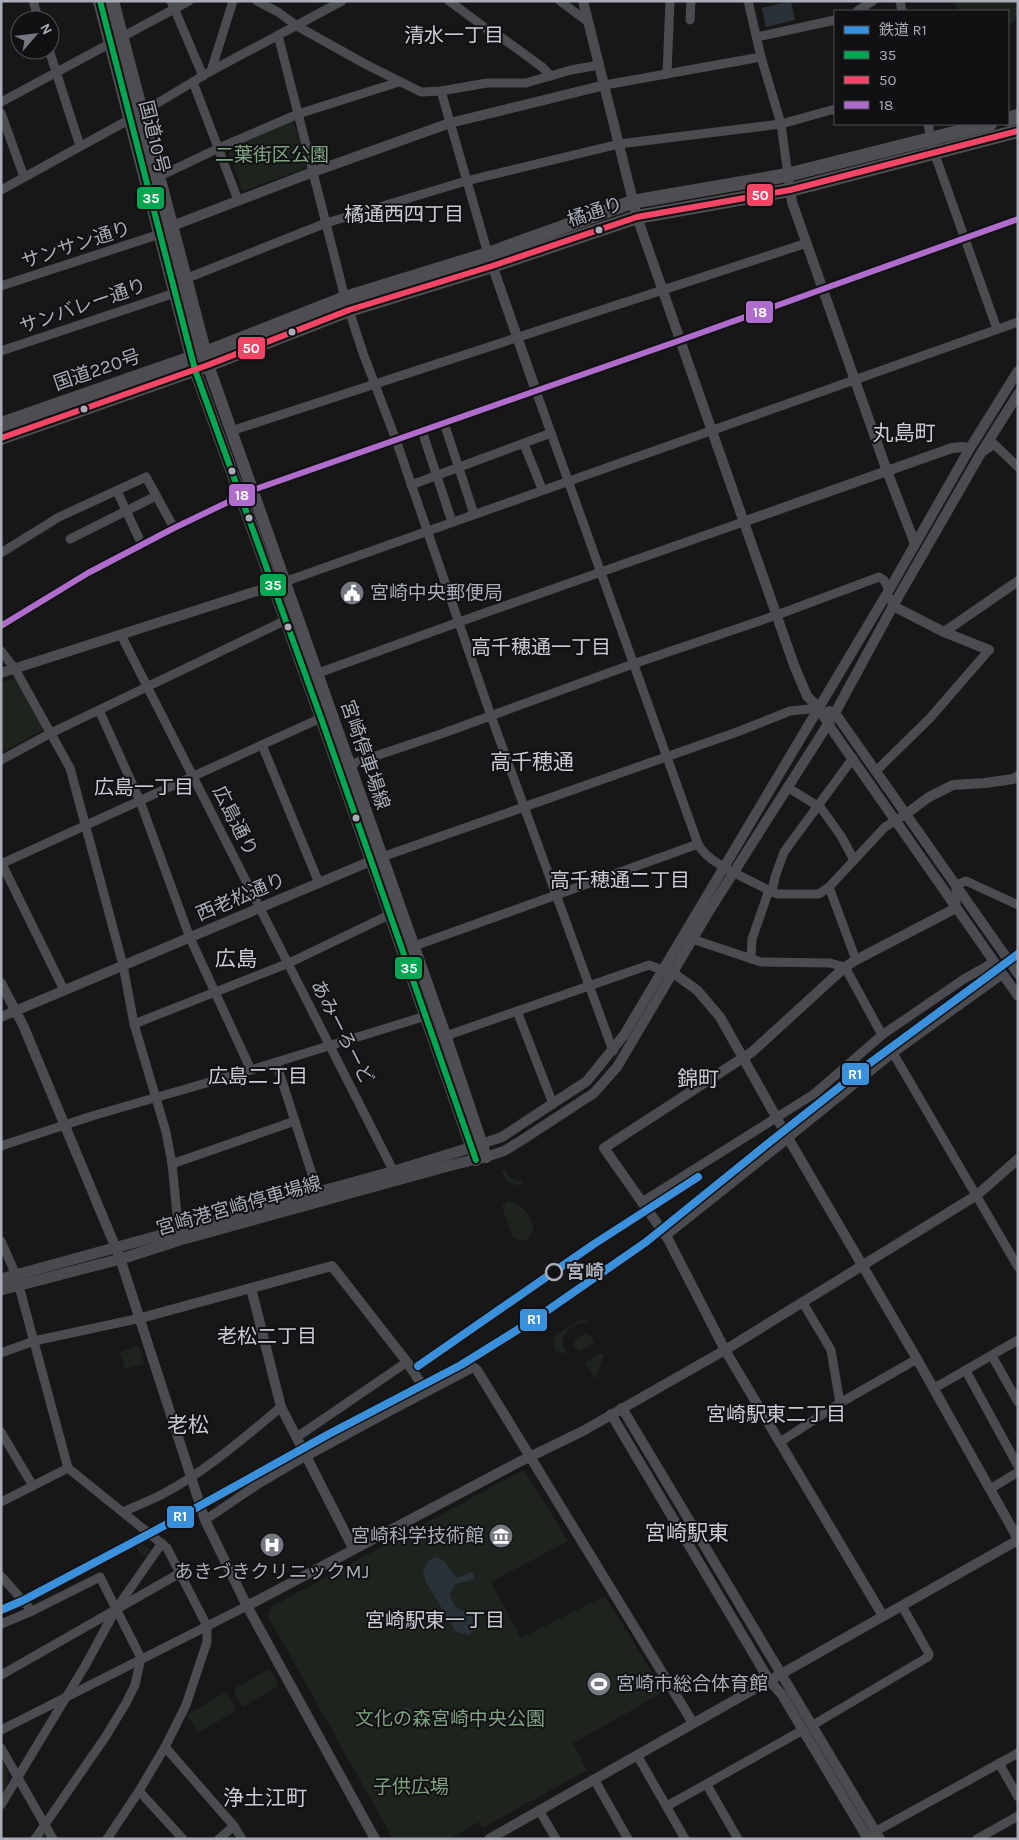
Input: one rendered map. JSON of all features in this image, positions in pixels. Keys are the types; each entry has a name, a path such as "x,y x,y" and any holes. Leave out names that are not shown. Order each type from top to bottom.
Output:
{"highway":[{"name":"国道10号","path":"100,1 116,40 166,230 186,279 200,361"},
{"name":"国道10号","path":"112,1 116,40"},
{"name":"国道10号","path":"135,115 158,177 175,292 200,361"},
{"name":"橘通り","path":"200,361 347,304 490,260 637,218 790,190 933,146 987,125"},
{"name":"橘通り","path":"490,260 632,202 1018,131"},
{"name":"国道220号","path":"1,424 200,361"},
{"name":"国道220号","path":"1,438 200,361"}],"main road":[{"name":"宮崎停車場線","path":"200,361 231,431 253,490 279,584 432,1014 479,1152"},
{"name":"宮崎停車場線","path":"200,361 241,496 279,584 286,620 311,676 321,718 344,767"},
{"name":"宮崎港宮崎停車場線","path":"1,1290 17,1280 396,1176 448,1166 479,1152"},
{"name":"宮崎港宮崎停車場線","path":"1,1279 17,1280"}],"street":[{"path":"1,102 56,74 173,5 189,1"},
{"path":"211,71 233,1"},
{"path":"258,1 297,26 399,82 421,92 441,91 487,83 526,83 599,65"},
{"path":"1,190 211,71 297,26 329,5 342,1"},
{"path":"449,1 487,29 494,38 501,37 542,67 551,76"},
{"path":"560,1 588,22"},
{"path":"583,1 637,218 794,665 807,696 819,708 828,724 1018,996"},
{"path":"667,74 670,1"},
{"path":"690,20 691,1"},
{"path":"748,1 761,58 781,124 790,190 887,471 915,544"},
{"path":"859,10 873,1"},
{"path":"173,5 203,76"},
{"path":"757,37 834,20"},
{"path":"278,35 347,304 491,716 613,1051"},
{"path":"166,230 238,200 450,123 604,85 761,58"},
{"path":"52,60 80,146"},
{"path":"193,82 238,200"},
{"path":"158,177 298,114 399,82"},
{"path":"441,91 490,260 666,756 698,844 704,853 778,894 819,894 830,887 885,827 929,797 953,785 985,783 1013,779 1018,776"},
{"path":"186,279 326,223 466,181 619,144 781,124 834,109"},
{"path":"1,112 24,177"},
{"path":"928,125 933,146 997,329"},
{"path":"1,626 88,573 142,544 253,490 681,340 1018,219"},
{"name":"サンサン通り","path":"1,286 166,230"},
{"path":"231,431 807,243"},
{"name":"サンバレー通り","path":"1,351 175,292"},
{"path":"1,673 279,584 567,480 1018,322"},
{"path":"479,1152 504,1151 594,1092 617,1068 673,973 819,708 970,448 1018,370"},
{"path":"479,1152 587,1081 613,1051 662,970 835,713 893,606 981,453 1018,394"},
{"path":"444,423 474,514"},
{"path":"422,431 452,522"},
{"path":"410,485 551,433"},
{"path":"524,444 542,489"},
{"path":"981,453 994,444 1018,467"},
{"path":"311,676 952,448 970,448 981,453"},
{"path":"1,553 60,517 146,477 174,528"},
{"path":"117,491 142,544"},
{"path":"70,538 156,496"},
{"path":"344,767 777,615 879,577 884,580 889,590 893,606 944,632 988,650 930,718 876,771"},
{"path":"944,632 1018,581"},
{"path":"1,760 51,732 286,620"},
{"name":"広島通り","path":"121,635 260,908"},
{"path":"1,651 15,669 70,768 123,965 134,1024 157,1096 166,1132 172,1164 179,1235"},
{"path":"377,858 736,732 790,710 819,708 835,713 1016,967"},
{"path":"99,710 140,800 190,938 252,1070"},
{"path":"64,990 1,863 321,718"},
{"path":"262,745 319,883"},
{"path":"751,959 752,939 784,852 853,758"},
{"path":"786,787 817,805 827,814 842,836 854,860"},
{"path":"408,948 698,844"},
{"name":"西老松通り","path":"1,1017 377,858"},
{"path":"956,885 966,881 1018,905"},
{"path":"956,885 956,908"},
{"path":"830,887 856,960"},
{"name":"あみーろーど","path":"260,908 396,1176"},
{"path":"883,1616 726,1350 666,1235 604,1148 744,1058 845,967 956,908"},
{"path":"134,1024 288,963 396,914"},
{"path":"692,939 767,963 830,963 845,967 882,1035"},
{"path":"642,1202 814,1094 882,1035 964,978 994,962"},
{"path":"440,1038 649,965 673,973 697,990 720,1016 1018,1539 489,1839"},
{"path":"666,1235 894,1053 1002,974"},
{"path":"1,983 16,1010 118,1253 141,1318 205,1520 247,1606 375,1839"},
{"path":"517,1011 553,1104"},
{"path":"1,1146 157,1096 252,1070 432,1014"},
{"path":"894,1053 1016,1261"},
{"path":"276,1062 319,1197"},
{"path":"172,1164 295,1121"},
{"path":"1,1730 247,1606 529,1456 583,1431 726,1350 977,1195 1018,1159"},
{"path":"1,1241 17,1280 68,1468 167,1548 207,1626 207,1642 186,1705 165,1747 111,1837"},
{"path":"1,1353 34,1341 141,1318 332,1266 407,1362 426,1391"},
{"path":"251,1288 281,1406 353,1548"},
{"path":"803,1303 831,1350 840,1403"},
{"path":"933,1389 1018,1340"},
{"path":"992,1356 1017,1400"},
{"path":"780,1442 840,1403 916,1359"},
{"path":"297,1438 407,1362"},
{"path":"205,1520 306,1456 473,1367 477,1370 693,1723"},
{"path":"966,1371 1018,1466"},
{"path":"123,1512 162,1494 190,1477 236,1446 281,1406"},
{"path":"622,1408 780,1674 813,1725 871,1837"},
{"path":"611,1414 769,1680 782,1695 871,1837"},
{"path":"1,1432 33,1486"},
{"path":"1,1502 68,1468"},
{"path":"990,1489 1018,1472"},
{"path":"1,1805 85,1666 116,1609 162,1543"},
{"path":"1,1675 180,1573"},
{"path":"1,1576 32,1611"},
{"path":"1,1624 32,1611 100,1577 141,1658 135,1685 126,1703 106,1736 35,1839"},
{"path":"813,1725 928,1657 929,1654 902,1606"},
{"path":"667,1806 803,1730"},
{"path":"165,1747 234,1826 242,1839"},
{"path":"1,1748 53,1839"},
{"path":"871,1837 1018,1753"},
{"path":"638,1754 685,1839"},
{"path":"999,1763 1018,1796"},
{"path":"594,1780 628,1839"},
{"path":"707,1785 738,1839"},
{"path":"139,1791 183,1839"},
{"path":"539,1810 556,1839"},
{"path":"977,1839 1018,1816"},
{"path":"219,1839 234,1826"}],"green space":[{"path":"953,1 1018,1 1018,19 1009,24 1009,10 958,10"},
{"name":"二葉街区公園","path":"293,120 307,166 244,191 242,190 227,148"},
{"path":"14,678 46,728 1,753 1,683"},
{"path":"505,1169 512,1178 522,1181 522,1185 512,1184 507,1180 502,1171"},
{"path":"508,1201 521,1207 533,1224 530,1236 524,1241 513,1238 502,1206"},
{"path":"580,1320 586,1321 588,1324 576,1325 566,1333 563,1345 567,1354 555,1350 553,1345 556,1335"},
{"path":"587,1334 592,1337 594,1343 578,1351 574,1346 575,1340"},
{"path":"139,1346 144,1364 125,1369 120,1352"},
{"path":"601,1353 604,1355 595,1380 586,1364"},
{"name":"文化の森宮崎中央公園","path":"523,1470 568,1541 491,1582 521,1638 605,1596 664,1692 573,1743 587,1770 482,1828 479,1822 449,1839 393,1839 268,1616 271,1607"},
{"path":"142,1543 150,1550 145,1558 142,1553 140,1554 136,1546"},
{"path":"270,1669 279,1686 242,1707 234,1693 237,1687"},
{"path":"226,1692 237,1710 198,1733 187,1715"},
{"path":"1,1759 7,1770 8,1782 1,1797"}],"shaded area":[{"path":"791,1 795,20 766,27 762,8"},
{"path":"436,1557 444,1561 456,1578 472,1572 475,1577 472,1580 455,1584 449,1595 455,1606 472,1616 475,1624 470,1635 456,1632 426,1582 423,1571 428,1561"},
{"path":"406,1708 411,1710 413,1715 411,1720 406,1722 401,1720 399,1715 401,1710"}],"rail line":[{"name":"R1","path":"1,1610 22,1601 158,1529 329,1434 461,1365 538,1317 646,1242 870,1063 1018,954"},
{"name":"R1","path":"418,1366 594,1244 698,1177"}],"transit line":[{"name":"35","path":"100,1 195,370 321,718 476,1160"},
{"name":"50","path":"1,438 208,365 349,310 492,266 637,217 790,190 1018,131"},
{"name":"18","path":"1,626 88,573 174,528 253,490 681,340 1018,219"}],"place":[{"name":"宮崎中央郵便局","path":"352,593"},
{"name":"宮崎","path":"554,1272"},
{"name":"宮崎科学技術館","path":"501,1536"},
{"name":"あきづきクリニックMJ","path":"272,1545"},
{"name":"宮崎市総合体育館","path":"599,1684"}],"district":[{"name":"清水一丁目","path":"454,35"},
{"name":"橘通西四丁目","path":"404,214"},
{"name":"丸島町","path":"904,433"},
{"name":"高千穂通一丁目","path":"541,647"},
{"name":"高千穂通","path":"532,762"},
{"name":"広島一丁目","path":"144,787"},
{"name":"高千穂通二丁目","path":"620,880"},
{"name":"広島","path":"236,959"},
{"name":"広島二丁目","path":"258,1076"},
{"name":"錦町","path":"698,1079"},
{"name":"老松二丁目","path":"267,1336"},
{"name":"宮崎駅東二丁目","path":"776,1414"},
{"name":"老松","path":"188,1425"},
{"name":"宮崎駅東","path":"687,1533"},
{"name":"宮崎駅東一丁目","path":"435,1620"},
{"name":"浄土江町","path":"265,1798"}],"park label":[{"name":"子供広場","path":"411,1787"}]}
